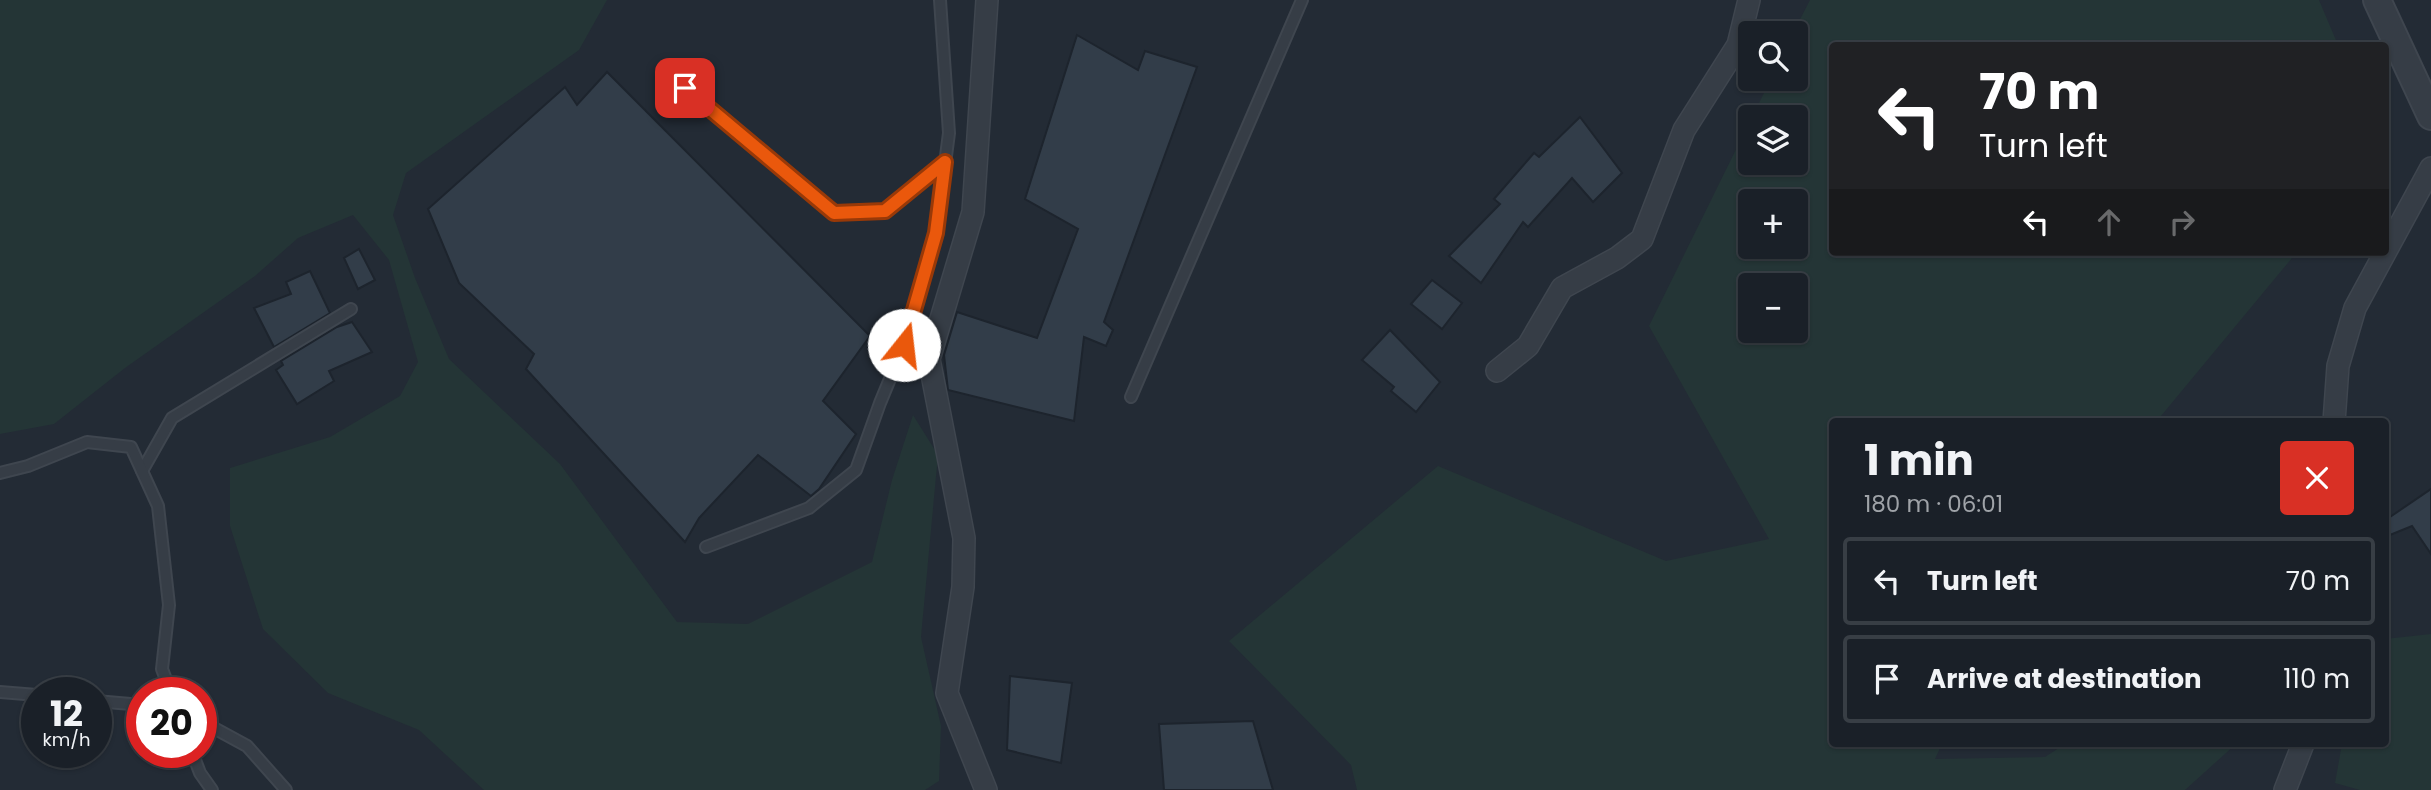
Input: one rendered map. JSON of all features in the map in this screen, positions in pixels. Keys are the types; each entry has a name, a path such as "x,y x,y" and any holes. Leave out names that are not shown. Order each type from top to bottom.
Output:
{"street":[{"path":"986,790 947,693 964,587 964,538 929,359 973,212 987,0"},
{"path":"1497,371 1528,346 1562,288 1617,258 1642,239 1684,130 1738,45 1749,0"},
{"path":"2377,0 2431,116"},
{"path":"2389,246 2431,169"},
{"path":"2334,418 2338,366 2355,308 2383,256"},
{"path":"2285,790 2302,747"}],"lane":[{"path":"706,547 810,508 856,470 908,332 936,233 949,134 940,0"},
{"path":"1131,397 1302,0"},
{"path":"685,88 834,213 885,211 945,162"},
{"path":"142,471 172,418 351,309"},
{"path":"0,473 28,467 87,442 131,447 158,506 169,605 162,669 165,677"},
{"path":"0,692 21,694"},
{"path":"217,730 247,746 286,790"},
{"path":"198,768 212,790"}],"shaded area":[{"path":"0,0 607,0 579,50 406,173 393,215 415,278 449,359 560,464 677,622 748,624 872,562 892,480 913,415 938,455 921,637 941,726 939,781 925,790 484,790 419,730 328,693 263,629 230,526 230,468 330,437 400,396 418,362 389,260 353,215 298,238 255,276 125,368 54,424 0,434"},
{"path":"1810,0 2319,0 2337,42 1829,42 1829,256 2294,256 2159,418 1829,418 1829,747 1941,747 1935,759 2045,757 2060,747 2233,747 2185,790 1357,790 1351,765 1229,641 1438,466 1666,561 1769,539 1649,326 1738,145 1738,175 1808,175 1808,105 1758,105 1765,91 1808,91 1808,21 1799,21"},
{"path":"2431,634 2431,790 2360,790 2335,783 2341,747 2389,747 2389,639"}],"building":[{"path":"1077,35 1138,70 1145,51 1197,67 1104,322 1113,330 1106,346 1084,337 1074,421 948,390 944,355 957,312 1037,338 1078,229 1025,199"},
{"path":"607,72 870,336 823,401 856,434 819,489 811,496 758,455 699,518 685,542 526,369 534,354 459,283 428,209 565,87 577,105"},
{"path":"1580,117 1622,173 1593,202 1572,178 1528,227 1523,222 1481,283 1449,256 1500,204 1494,199 1534,153 1539,157"},
{"path":"359,249 375,280 358,289 344,258"},
{"path":"310,271 330,313 274,347 254,308 291,294 286,282"},
{"path":"1432,280 1462,303 1442,329 1411,304"},
{"path":"352,322 372,352 329,371 334,381 297,404 276,370 283,365 281,361 337,327"},
{"path":"1390,330 1440,382 1416,412 1391,391 1394,387 1362,360"},
{"path":"2431,489 2431,554 2412,526 2389,535 2390,517"},
{"path":"1010,676 1072,683 1061,763 1007,750"},
{"path":"1253,721 1273,790 1164,790 1159,724"}],"route":[{"path":"685,88 834,213 885,211 945,162 936,233 904,345"}]}
